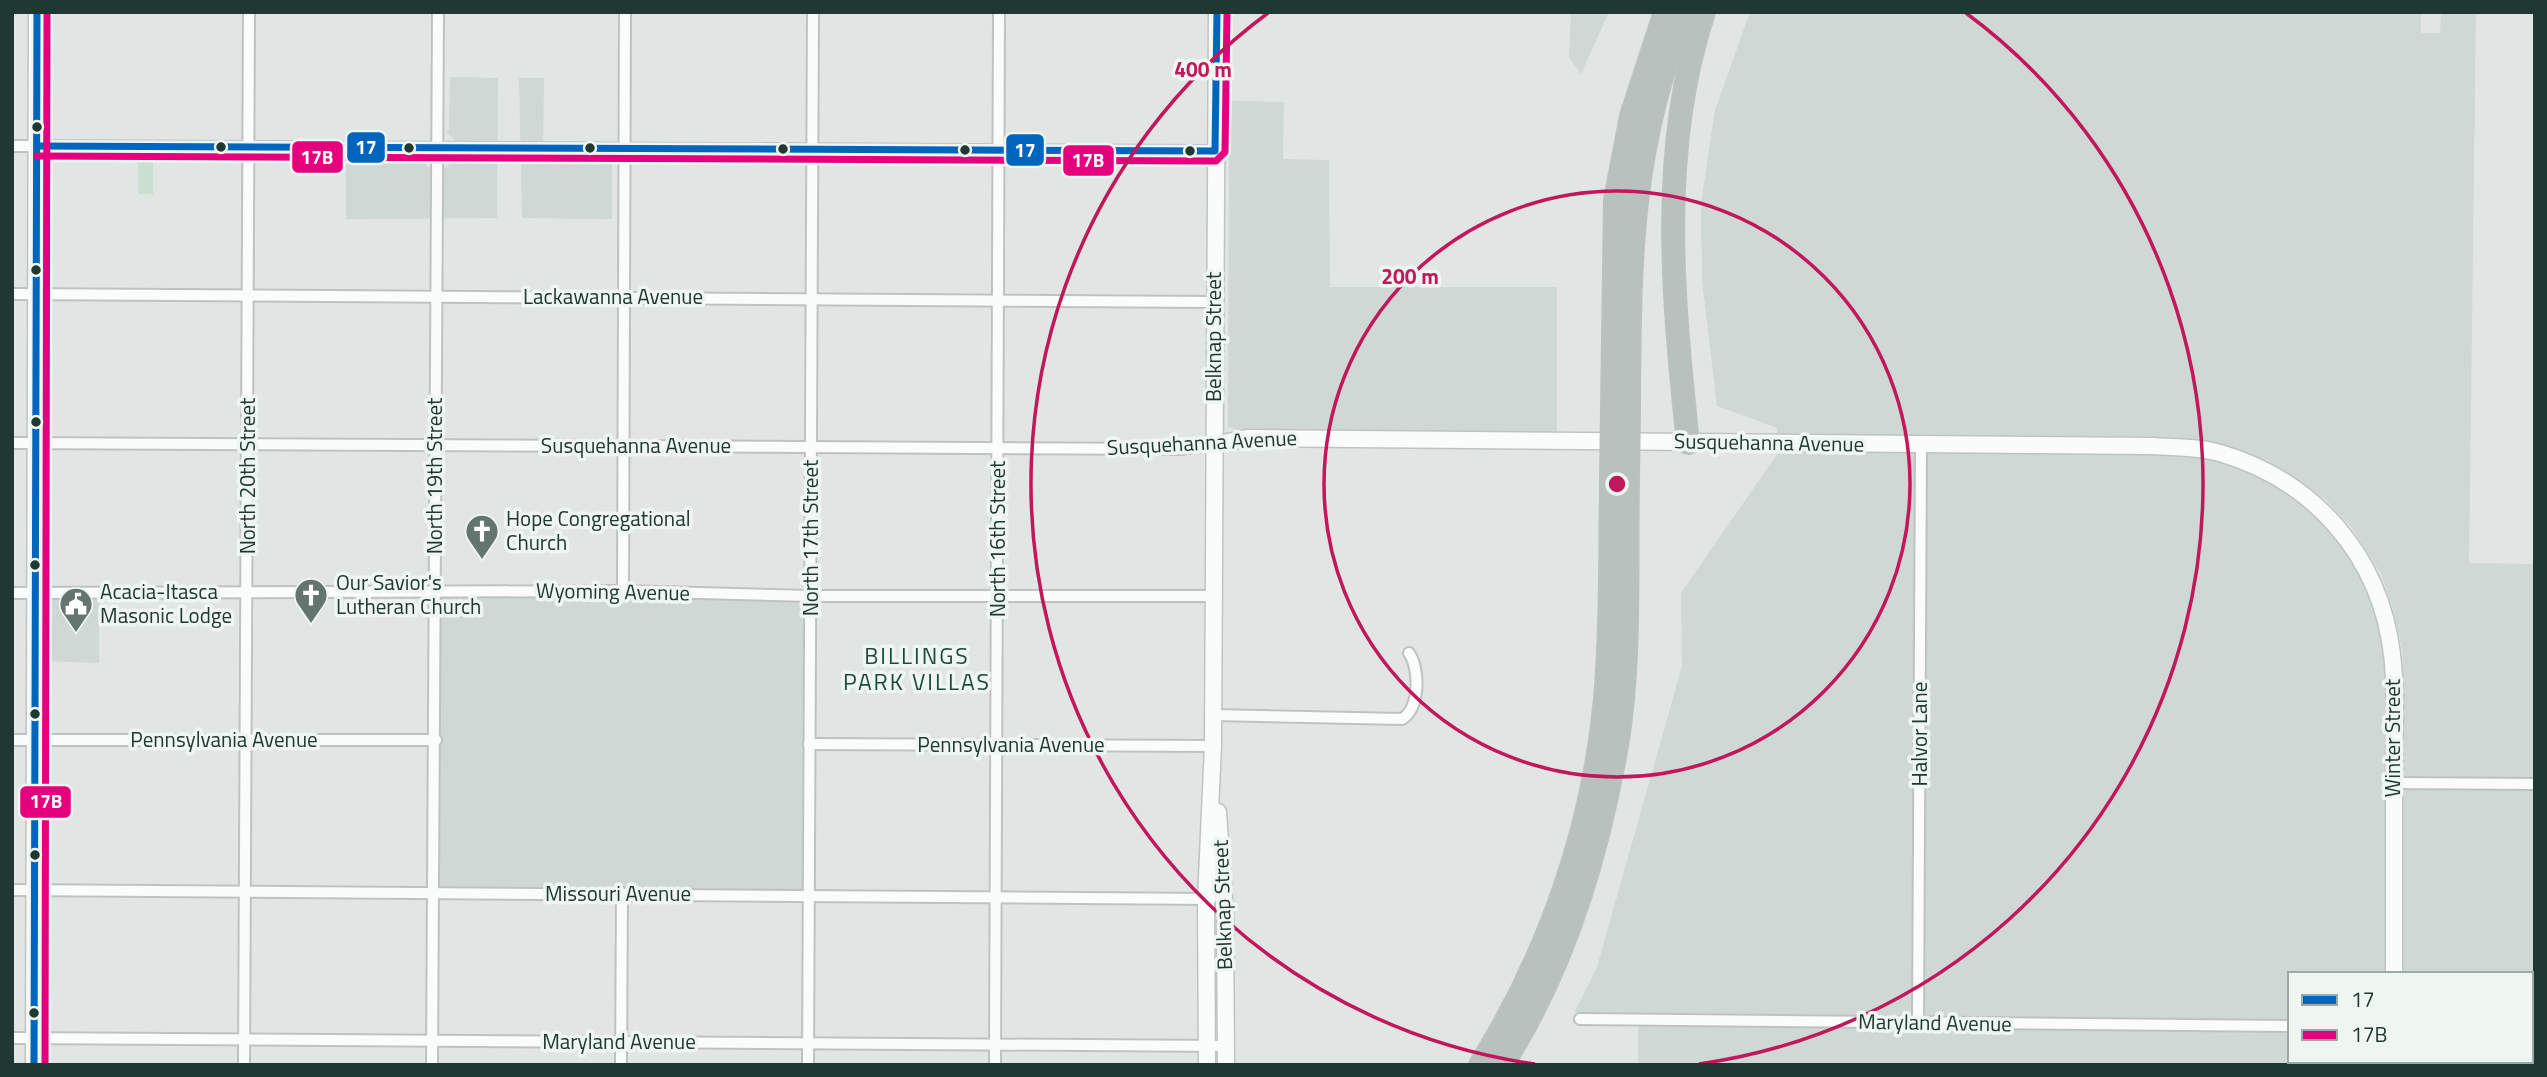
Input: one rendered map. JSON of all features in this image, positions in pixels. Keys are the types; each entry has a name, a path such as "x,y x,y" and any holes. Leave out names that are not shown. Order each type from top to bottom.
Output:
{"highway":[{"path":"1502,1065 1553,971 1578,906 1615,761 1624,668 1615,200 1631,116 1665,12"},
{"path":"1620,408 1641,158 1660,78 1685,12"},
{"path":"1688,443 1672,214 1674,164 1685,79 1704,12"},
{"path":"1480,1065 1532,969 1562,897 1581,834 1605,698 1619,480"}],"street":[{"path":"34,1065 37,12"},
{"name":"North 20th Street","path":"244,1065 249,12"},
{"name":"North 19th Street","path":"432,1065 436,740 435,296 438,12"},
{"path":"623,591 625,12"},
{"name":"North 17th Street","path":"808,1065 813,12"},
{"name":"North 16th Street","path":"995,1065 999,597 999,12"},
{"name":"Belknap Street","path":"1207,1065 1206,899 1213,746 1217,12"},
{"path":"12,146 1215,151"},
{"name":"Lackawanna Avenue","path":"12,294 1214,302"},
{"name":"Susquehanna Avenue","path":"12,443 1180,449 1214,446 1248,438 2152,446 2204,450 2276,475 2302,492 2330,518"},
{"name":"Halvor Lane","path":"1918,1023 1921,444"},
{"name":"Winter Street","path":"2330,518 2365,564 2388,625 2394,691 2394,972"},
{"name":"Wyoming Avenue","path":"12,593 623,591 810,596 1213,596"},
{"path":"1213,715 1402,719 1414,705 1415,670 1409,653"},
{"name":"Pennsylvania Avenue","path":"12,740 436,740"},
{"name":"Pennsylvania Avenue","path":"810,744 1213,746"},
{"name":"Belknap Street","path":"1213,746 1224,899 1226,1065"},
{"path":"2394,783 2535,784"},
{"name":"Missouri Avenue","path":"12,890 1224,899"},
{"path":"621,1065 622,893"},
{"name":"Maryland Avenue","path":"1580,1020 2288,1026"},
{"name":"Maryland Avenue","path":"12,1038 1225,1046"}],"shaded area":[{"path":"1571,12 1609,12 1581,74 1569,57"},
{"path":"1750,12 2421,12 2421,33 2440,33 2441,12 2476,12 2469,563 2535,564 2535,1065 2399,1065 2533,1063 2533,972 2400,972 2403,653 2393,609 2381,574 2352,528 2326,500 2268,461 2210,443 2169,438 1777,435 1777,428 1717,406 1702,280 1701,204 1715,110"},
{"path":"450,77 498,78 497,218 346,219 346,154 423,154 430,156 432,161 426,161 427,167 449,167 445,157 454,154 454,139 445,131 449,130"},
{"path":"519,78 544,78 543,155 611,156 618,161 612,163 612,219 522,218"},
{"path":"1229,101 1284,102 1283,159 1329,160 1330,287 1557,287 1557,435 1240,431 1228,427"},
{"path":"1780,450 2169,453 2206,458 2248,470 2297,496 2333,531 2365,580 2380,624 2388,672 2388,972 2288,972 2288,1063 2387,1065 1638,1065 1638,1014 1574,1013 1597,967 1682,666 1681,593"},
{"path":"436,591 810,596 809,895 433,894"},
{"path":"54,598 99,598 99,663 42,661 44,603"}],"green space":[{"path":"138,162 153,162 153,194 138,194"}],"transit line":[{"name":"17","path":"34,1065 37,12"},
{"name":"17B","path":"45,1065 47,12"},
{"name":"17","path":"37,146 1215,151 1217,12"},
{"name":"17B","path":"37,156 1216,161 1225,152 1227,12"}],"place":[{"name":"Hope Congregational Church","path":"482,561"},
{"name":"Our Savior's Lutheran Church","path":"311,625"},
{"name":"Acacia-Itasca Masonic Lodge","path":"76,634"}],"district":[{"name":"BILLINGS PARK VILLAS","path":"917,669"}]}
